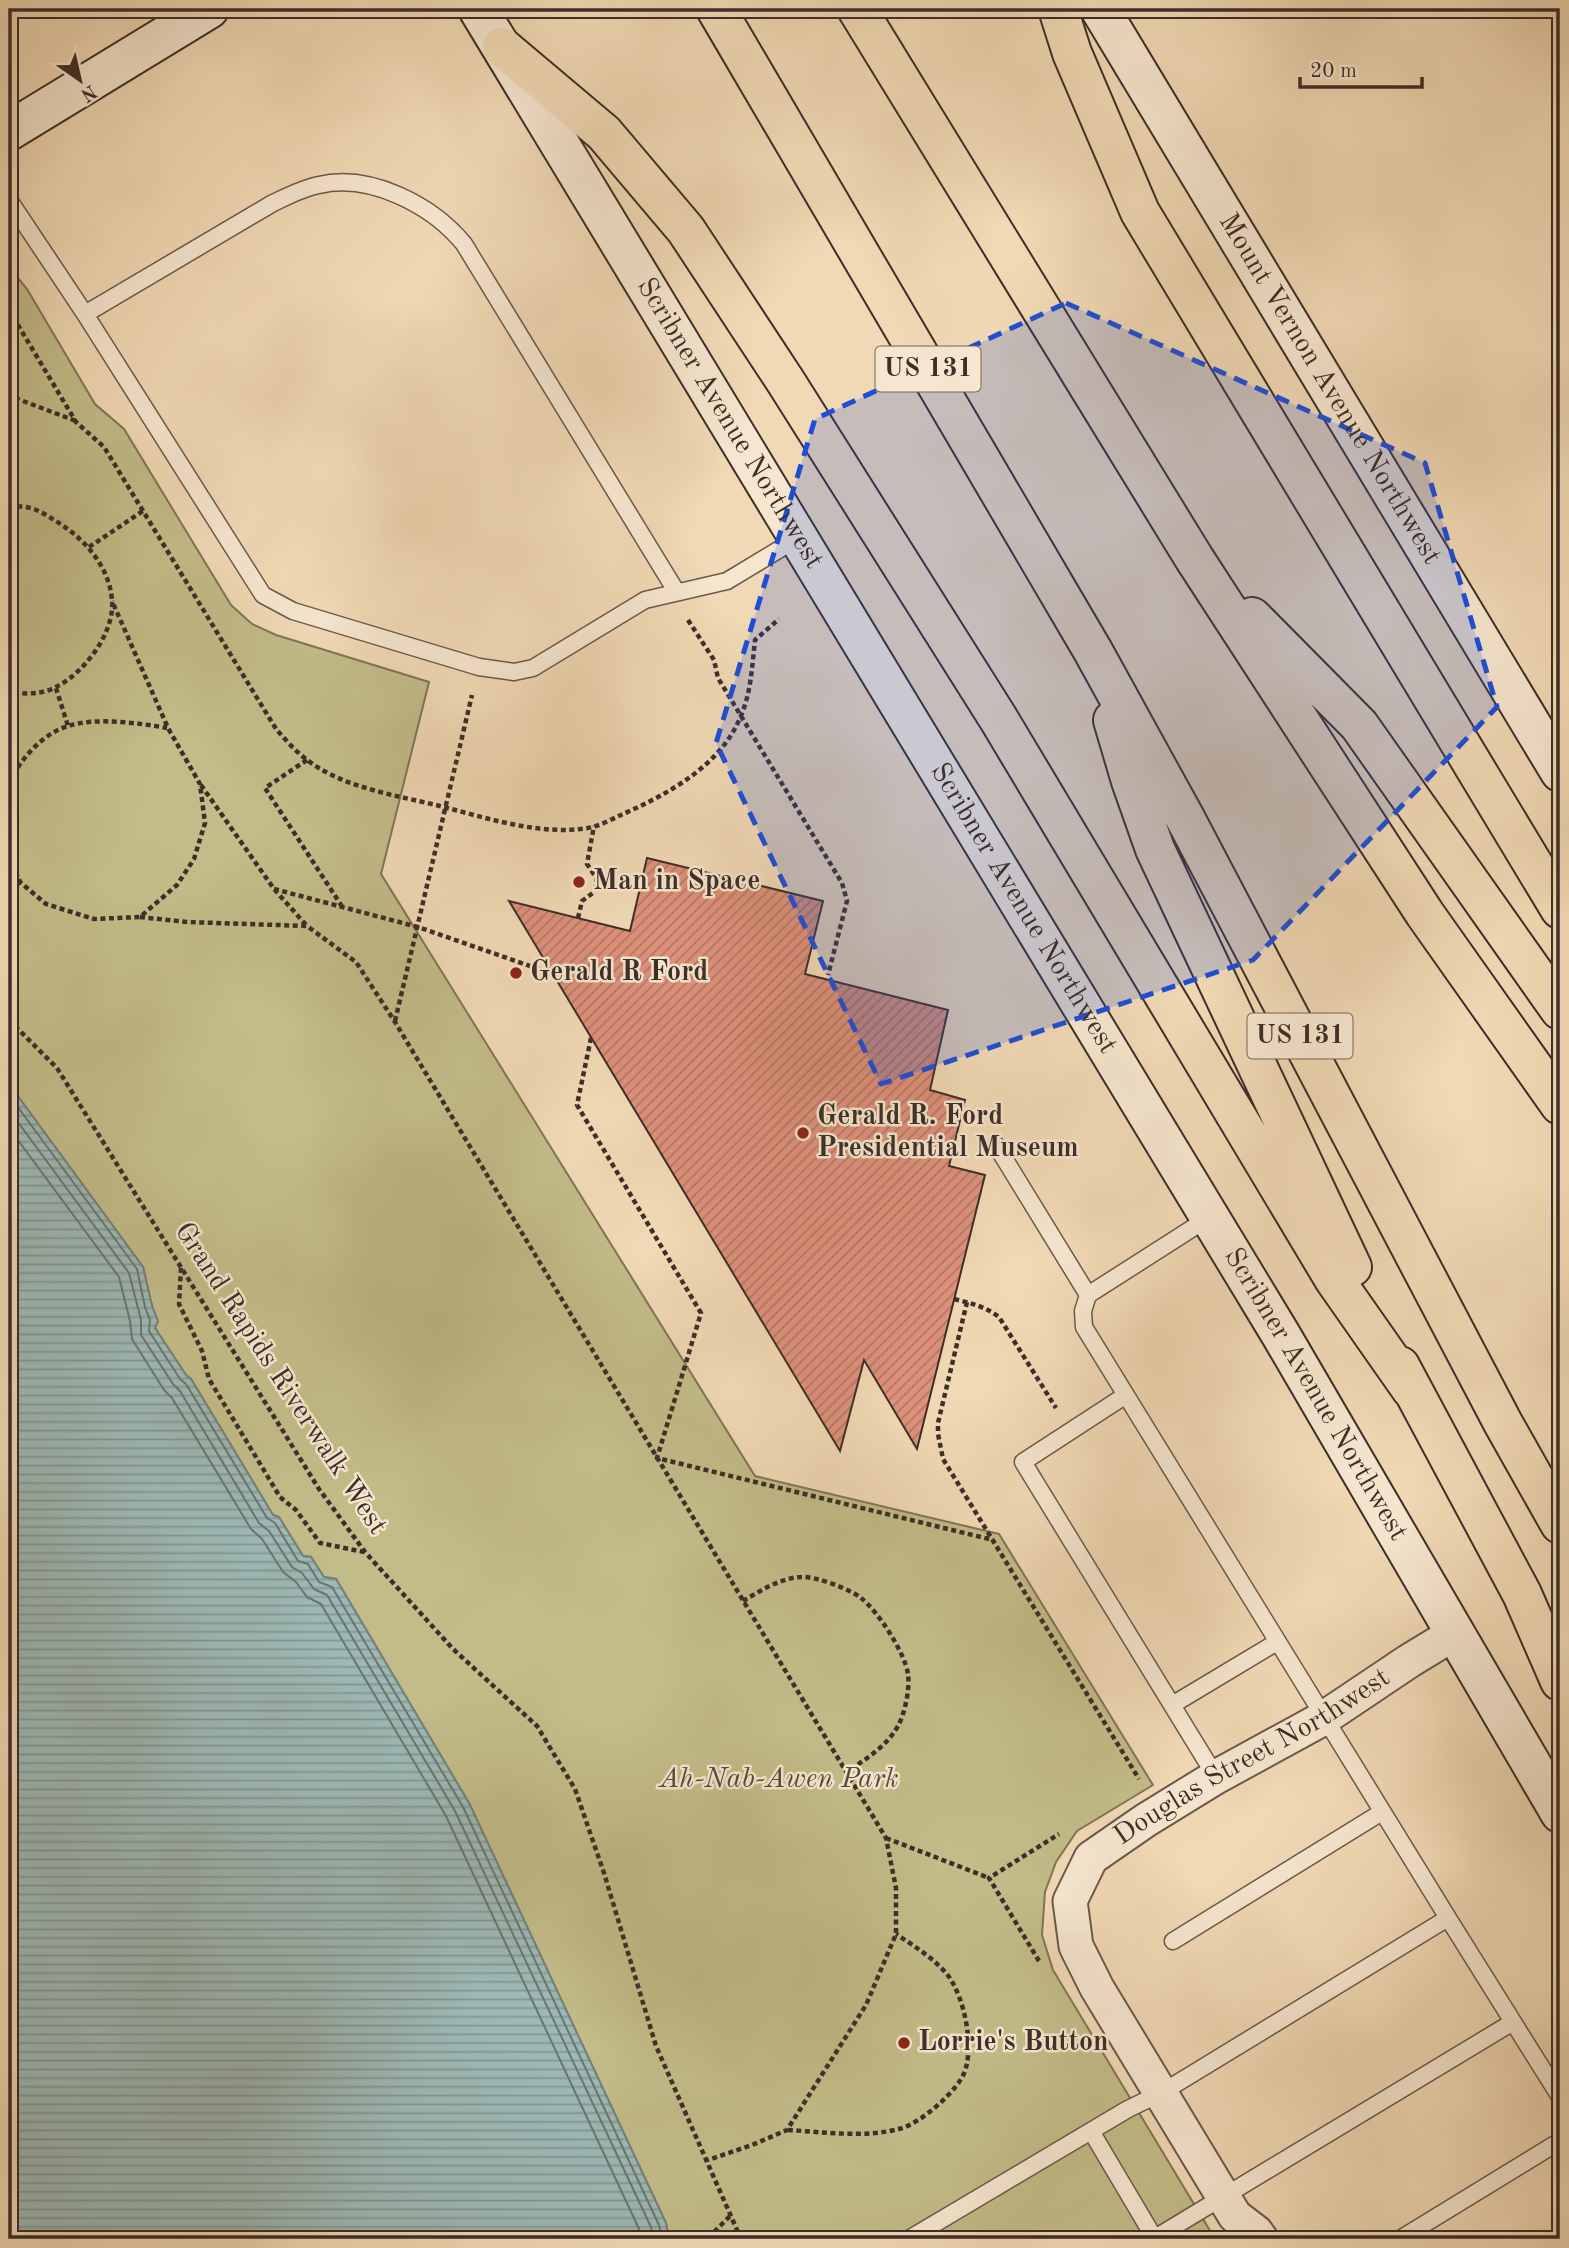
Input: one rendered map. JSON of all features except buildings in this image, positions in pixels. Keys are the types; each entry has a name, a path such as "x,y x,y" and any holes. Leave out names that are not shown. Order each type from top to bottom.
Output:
{"highway":[{"name":"US 131","path":"716,9 1093,651 1185,818 1503,1423 1560,1524"},
{"path":"857,9 1194,558 1425,914 1560,1105"},
{"path":"1058,9 1072,53 1140,212 1560,909"},
{"path":"502,47 604,132 686,230 786,382 998,718 1334,1279 1411,1390"},
{"path":"1194,558 1359,725 1560,1010"},
{"path":"1093,651 1131,781 1155,849 1411,1390 1522,1594 1560,1653"},
{"path":"1522,1594 1560,1681"}],"street":[{"path":"9,131 209,9"},
{"name":"Scribner Avenue Northwest","path":"478,9 1281,1335 1560,1813"},
{"name":"Mount Vernon Avenue Northwest","path":"1100,9 1560,772"},
{"name":"Douglas Street Northwest","path":"1161,2093 1097,1989 1076,1946 1070,1900 1091,1858 1216,1777 1324,1718 1455,1633"},
{"path":"1161,2093 1232,2217 1256,2232 1261,2239"}],"lane":[{"path":"85,314 296,192 320,184 344,183 368,186 411,201 449,226 464,244 673,592"},
{"path":"9,200 85,314 263,595 293,611 479,667 514,672 533,668 645,600 727,581 798,538"},
{"path":"996,1145 1088,1295"},
{"path":"1210,1217 1088,1295 1083,1311 1084,1327 1560,2097"},
{"path":"1126,1395 1023,1462 1216,1777"},
{"path":"1172,1705 1277,1642"},
{"path":"1173,1941 1382,1812"},
{"path":"909,2239 1091,2131 1161,2093 1448,1918"},
{"path":"1091,2131 1155,2239 1232,2217 1513,2022"},
{"path":"1400,2239 1560,2141"}],"path":[{"path":"9,374 15,387 15,398 9,414"},
{"path":"15,398 76,422"},
{"path":"9,485 16,506"},
{"path":"9,500 16,506"},
{"path":"9,508 16,506 39,511 69,528 89,547 104,572 113,601 168,729 200,784 274,889 307,926 356,961 886,1838 896,1888 896,1934 866,2005 787,2130"},
{"path":"89,547 144,511"},
{"path":"673,592 714,660 718,678 842,883 847,901 828,975"},
{"path":"9,692 32,695 56,688 91,658 106,632 113,601"},
{"path":"395,1022 479,667"},
{"path":"56,688 68,726"},
{"path":"9,782 16,769 38,743 68,726 105,722 168,729"},
{"path":"307,760 265,788 344,908"},
{"path":"140,917 177,885 194,859 205,823 200,784"},
{"path":"578,918 582,901 594,892 597,879 587,864 594,826"},
{"path":"9,856 20,882 46,904 94,919 140,917 187,922 307,926"},
{"path":"9,891 20,882"},
{"path":"274,889 418,928 553,974"},
{"name":"Grand Rapids Riverwalk West","path":"9,1020 57,1068 319,1489 365,1552 453,1649 537,1726 575,1789 604,1873 656,2046 741,2239"},
{"path":"591,1038 577,1105 701,1313 657,1458"},
{"path":"181,1266 179,1304 202,1351 209,1380 279,1497 296,1510 320,1543 365,1552"},
{"path":"954,1299 990,1310 999,1317 1056,1409"},
{"path":"967,1302 938,1423 943,1459 1142,1783"},
{"path":"657,1458 993,1540"},
{"path":"743,1601 774,1584 802,1577 828,1583 860,1597 874,1611 902,1654 908,1674 908,1690 899,1724 881,1748 847,1772"},
{"path":"989,1878 1059,1834"},
{"path":"886,1838 989,1878 1045,1970"},
{"path":"708,2160 752,2146 787,2130 858,2134 901,2129 934,2109 962,2078 969,2042 963,2004 948,1975 922,1951 896,1934"},
{"path":"714,2239 712,2234 730,2216"}],"highlighted area":[{"path":"1066,303 1425,463 1497,707 1253,960 881,1084 716,743 815,419"}],"green space":[{"name":"Ah-Nab-Awen Park","path":"9,267 27,289 95,404 124,429 231,605 252,624 276,635 429,682 381,874 755,1476 999,1534 1153,1785 1077,1831 1056,1862 1045,1892 1042,1935 1053,1970 1215,2239 669,2239 666,2223 469,1803 336,1579 324,1577 311,1557 303,1556 279,1517 273,1515 191,1379 155,1328 158,1321 143,1267 9,1084"}],"water":[{"path":"9,1084 143,1267 158,1321 155,1328 191,1379 273,1515 279,1517 303,1556 311,1557 324,1577 336,1579 469,1803 666,2223 669,2239 9,2239"}],"place":[{"name":"Man in Space","path":"579,882"},
{"name":"Gerald R Ford","path":"516,973"},
{"name":"Gerald R. Ford Presidential Museum","path":"803,1133"},
{"name":"Lorrie's Button","path":"904,2043"}]}
